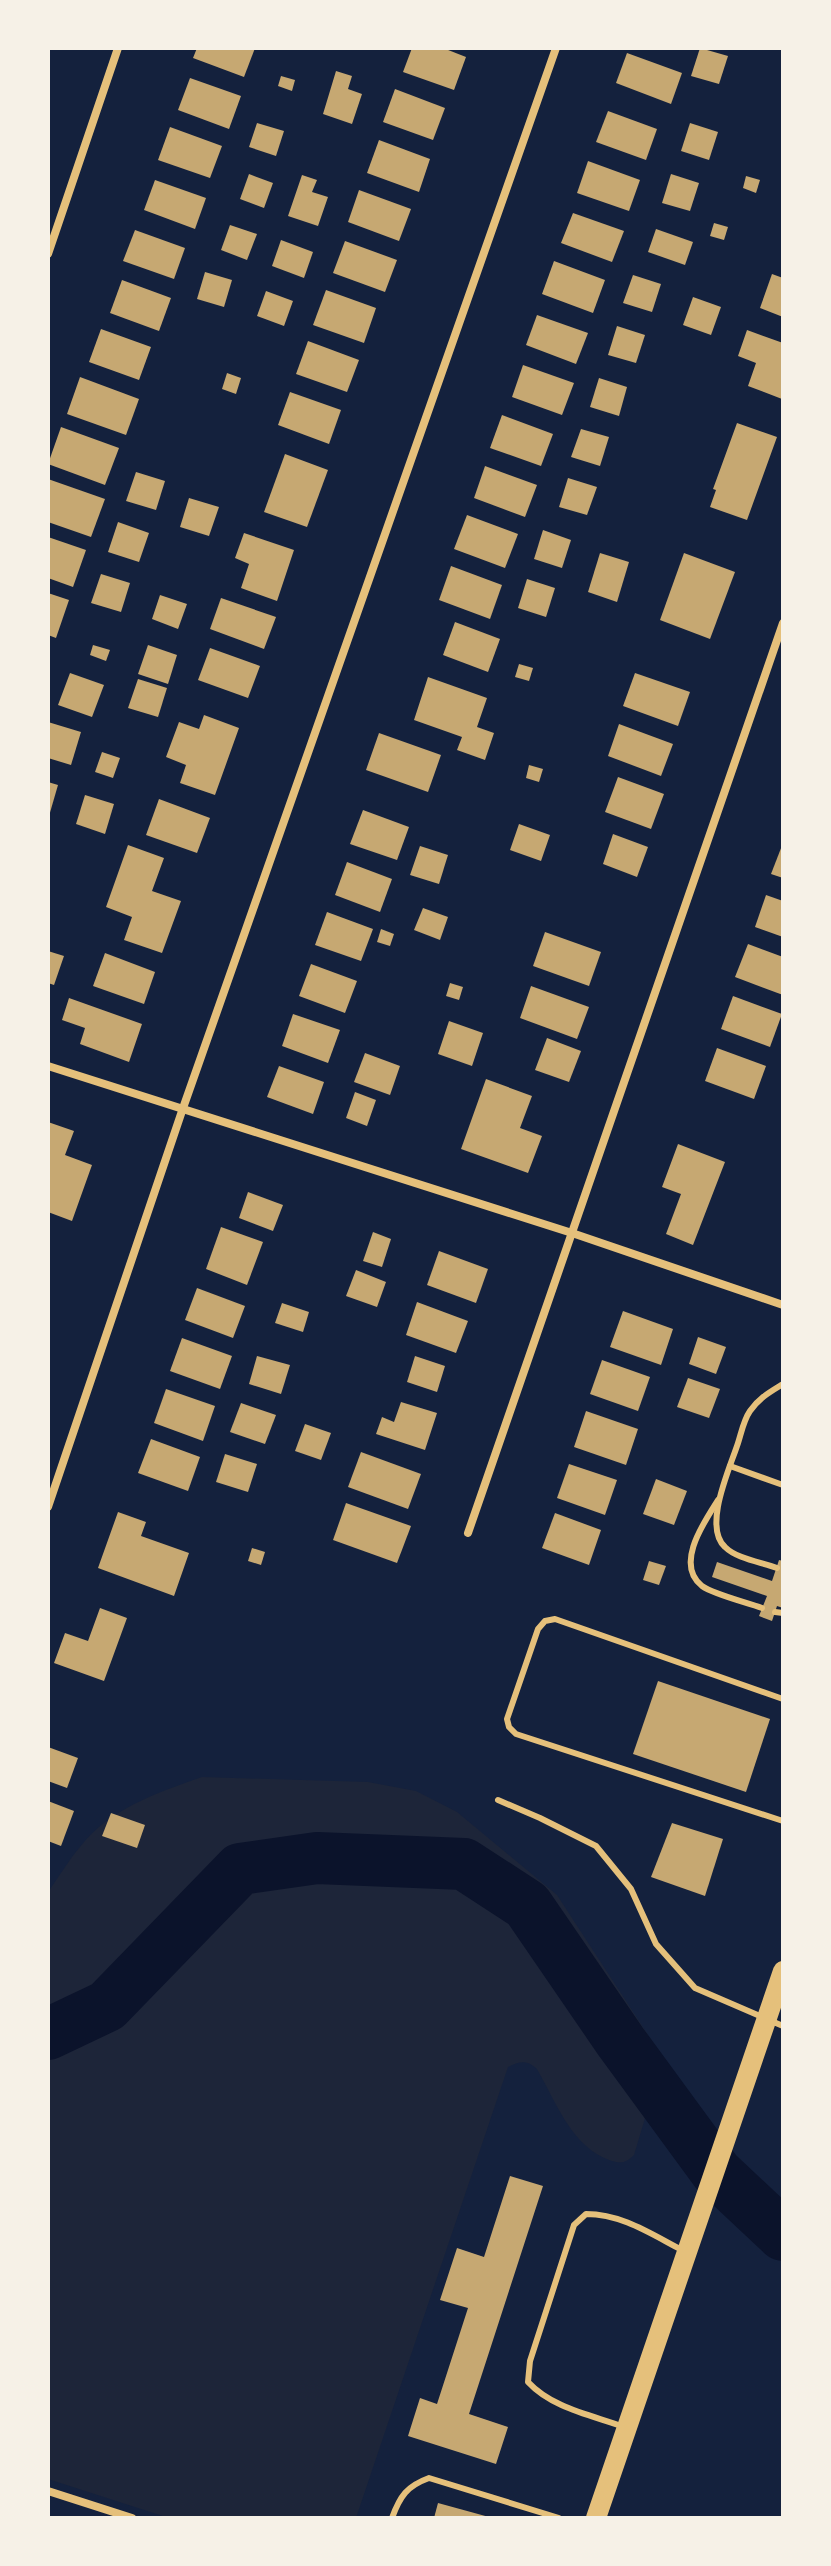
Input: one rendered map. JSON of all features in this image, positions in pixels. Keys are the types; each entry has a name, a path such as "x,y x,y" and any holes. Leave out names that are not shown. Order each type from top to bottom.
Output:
{"main road":[{"path":"596,2518 729,2129 774,2023 783,1971"}],"street":[{"path":"48,254 118,48"},
{"path":"48,1507 182,1111 556,48"},
{"path":"468,1533 783,623"},
{"path":"48,1066 572,1233 783,1305"},
{"path":"48,2491 132,2518"}],"lane":[{"path":"762,1608 703,1586 694,1576 691,1565 693,1547 720,1496 748,1414 761,1397 783,1384"},
{"path":"730,1466 783,1485"},
{"path":"720,1496 717,1522 719,1539 725,1548 777,1568"},
{"path":"783,1699 555,1619 545,1621 538,1629 507,1719 509,1727 516,1734 783,1821"},
{"path":"498,1800 596,1846 631,1889 656,1944 695,1988 774,2023"},
{"path":"626,2428 541,2396 528,2382 530,2361 574,2225 586,2214 605,2214 687,2246"},
{"path":"392,2518 405,2491 412,2484 429,2478 559,2518"}],"shaded area":[{"path":"202,1777 368,1782 416,1791 457,1812 557,1895 663,2058 634,2155 622,2162 598,2155 586,2146 567,2123 537,2069 523,2062 508,2067 356,2518 169,2518 48,2479 48,1892 71,1858 105,1822 136,1803"}],"building":[{"path":"197,48 255,48 244,77 193,58"},
{"path":"412,48 443,48 466,57 454,90 403,72"},
{"path":"700,48 728,56 719,84 691,76"},
{"path":"627,53 682,73 671,104 616,83"},
{"path":"336,71 352,76 348,89 362,94 352,124 323,114"},
{"path":"281,76 295,80 292,91 278,86"},
{"path":"190,78 241,96 229,129 178,110"},
{"path":"395,89 445,108 433,140 383,122"},
{"path":"608,111 657,129 646,160 596,142"},
{"path":"257,123 284,131 276,156 249,147"},
{"path":"690,123 718,132 709,160 681,151"},
{"path":"170,127 222,146 210,178 158,160"},
{"path":"379,140 430,159 419,192 367,173"},
{"path":"588,161 640,180 629,211 577,193"},
{"path":"249,174 273,183 264,208 240,199"},
{"path":"671,174 699,183 690,211 662,203"},
{"path":"302,175 317,180 312,192 328,197 318,226 288,216"},
{"path":"746,176 760,180 756,193 743,188"},
{"path":"155,180 206,198 195,229 144,210"},
{"path":"359,190 411,209 399,241 348,222"},
{"path":"573,213 624,231 612,262 561,243"},
{"path":"714,223 728,227 724,240 710,236"},
{"path":"230,225 257,234 247,260 221,250"},
{"path":"656,229 693,242 685,265 648,252"},
{"path":"135,230 185,248 174,279 123,261"},
{"path":"281,240 313,252 304,278 272,266"},
{"path":"345,241 397,260 385,292 333,273"},
{"path":"554,261 605,280 593,313 542,294"},
{"path":"205,272 232,280 224,307 197,299"},
{"path":"772,274 783,278 783,317 760,308"},
{"path":"633,275 661,284 652,312 623,303"},
{"path":"122,280 171,298 159,331 110,313"},
{"path":"326,290 376,308 364,343 313,325"},
{"path":"266,291 293,301 284,326 257,316"},
{"path":"693,297 721,307 711,335 683,325"},
{"path":"537,315 588,333 576,364 526,345"},
{"path":"617,326 645,335 636,363 608,355"},
{"path":"101,329 151,347 139,380 89,362"},
{"path":"747,330 783,343 782,399 748,386 756,363 738,356"},
{"path":"308,341 359,360 347,392 296,374"},
{"path":"523,365 574,383 562,415 512,397"},
{"path":"227,373 241,378 236,394 222,389"},
{"path":"80,377 139,399 126,435 67,414"},
{"path":"599,378 627,387 619,416 590,407"},
{"path":"290,392 341,410 329,444 278,425"},
{"path":"502,415 553,434 541,466 490,448"},
{"path":"737,423 777,437 747,520 710,507 716,490 713,489"},
{"path":"61,427 119,448 105,485 48,464"},
{"path":"581,429 609,437 600,466 571,457"},
{"path":"285,454 328,470 307,527 264,512"},
{"path":"485,466 537,485 525,517 474,498"},
{"path":"136,472 165,481 156,510 126,501"},
{"path":"568,478 597,487 587,515 559,507"},
{"path":"48,479 105,499 91,537 48,522"},
{"path":"189,498 219,507 209,536 180,527"},
{"path":"467,515 518,534 505,568 454,549"},
{"path":"118,522 149,533 139,562 108,552"},
{"path":"543,530 571,540 562,568 534,559"},
{"path":"244,533 294,550 277,601 241,588 249,564 235,558"},
{"path":"48,537 86,550 73,587 48,578"},
{"path":"600,553 629,562 617,602 588,592"},
{"path":"684,553 735,572 710,639 660,620"},
{"path":"451,566 502,585 490,619 439,600"},
{"path":"101,574 130,583 121,612 91,603"},
{"path":"527,579 555,588 546,617 518,608"},
{"path":"48,593 69,600 56,638 48,635"},
{"path":"160,595 187,604 178,629 152,619"},
{"path":"221,598 276,617 264,649 210,629"},
{"path":"455,622 500,639 488,672 443,655"},
{"path":"93,645 110,650 106,661 90,655"},
{"path":"148,645 177,655 168,684 138,674"},
{"path":"210,648 260,666 248,698 198,680"},
{"path":"519,664 533,668 529,681 515,677"},
{"path":"70,673 104,685 92,717 58,705"},
{"path":"635,673 690,692 678,726 623,706"},
{"path":"428,677 487,698 477,727 494,733 485,760 457,750 462,737 414,720"},
{"path":"138,679 167,688 158,717 128,708"},
{"path":"204,715 239,728 215,795 180,783 186,765 166,757 179,722 199,729"},
{"path":"48,722 81,732 71,765 48,758"},
{"path":"619,724 673,744 661,776 608,756"},
{"path":"379,733 441,755 428,792 366,770"},
{"path":"102,752 120,758 113,778 95,772"},
{"path":"529,765 543,769 539,782 526,778"},
{"path":"618,777 664,794 651,829 605,812"},
{"path":"48,782 58,785 49,816 48,815"},
{"path":"85,795 114,804 105,834 76,824"},
{"path":"159,799 210,818 197,853 146,835"},
{"path":"363,810 409,827 397,860 350,844"},
{"path":"519,824 550,835 541,861 510,850"},
{"path":"613,834 648,847 637,877 603,864"},
{"path":"783,843 783,878 771,874"},
{"path":"128,845 164,858 152,891 181,901 162,953 124,940 132,917 106,907"},
{"path":"420,846 448,855 439,884 410,875"},
{"path":"347,862 392,879 380,912 335,895"},
{"path":"766,895 783,901 783,937 755,927"},
{"path":"423,908 448,917 440,940 414,930"},
{"path":"327,912 373,929 361,961 315,945"},
{"path":"381,929 394,934 390,946 377,942"},
{"path":"545,932 601,952 589,986 533,966"},
{"path":"748,944 783,957 783,995 735,977"},
{"path":"48,951 64,956 54,985 48,983"},
{"path":"105,953 155,972 144,1004 93,986"},
{"path":"311,964 357,981 345,1013 299,996"},
{"path":"450,983 463,987 459,1000 446,996"},
{"path":"531,986 589,1007 577,1039 520,1018"},
{"path":"733,996 782,1014 770,1047 721,1029"},
{"path":"69,998 142,1024 129,1062 80,1044 85,1028 62,1020"},
{"path":"293,1014 340,1030 328,1063 282,1046"},
{"path":"449,1021 483,1033 472,1066 438,1054"},
{"path":"547,1038 581,1051 569,1082 535,1070"},
{"path":"717,1048 766,1066 754,1099 705,1081"},
{"path":"365,1053 400,1066 390,1095 354,1082"},
{"path":"279,1066 324,1082 313,1114 267,1097"},
{"path":"486,1079 532,1096 520,1128 542,1136 528,1173 461,1149"},
{"path":"355,1092 376,1100 367,1126 346,1118"},
{"path":"48,1122 74,1131 65,1155 92,1165 72,1221 48,1212"},
{"path":"678,1144 725,1162 693,1245 666,1234 681,1194 662,1187"},
{"path":"248,1192 283,1205 273,1231 239,1218"},
{"path":"221,1227 263,1242 247,1285 206,1269"},
{"path":"373,1232 391,1239 382,1267 363,1261"},
{"path":"439,1251 488,1269 476,1303 427,1285"},
{"path":"356,1270 386,1282 377,1307 346,1296"},
{"path":"197,1288 245,1306 233,1338 185,1320"},
{"path":"417,1302 468,1321 456,1353 406,1335"},
{"path":"282,1303 309,1312 303,1332 275,1323"},
{"path":"623,1311 673,1329 661,1365 610,1347"},
{"path":"698,1337 726,1347 716,1374 689,1364"},
{"path":"182,1338 232,1356 220,1389 170,1371"},
{"path":"257,1356 290,1365 281,1394 249,1384"},
{"path":"415,1356 445,1366 437,1392 407,1382"},
{"path":"602,1360 650,1377 638,1411 590,1394"},
{"path":"688,1378 720,1389 709,1418 677,1407"},
{"path":"166,1389 215,1406 203,1441 154,1423"},
{"path":"401,1402 437,1413 425,1450 376,1434 382,1417 394,1422"},
{"path":"241,1403 276,1415 265,1444 230,1432"},
{"path":"586,1411 638,1429 626,1465 574,1447"},
{"path":"305,1424 331,1433 321,1460 295,1451"},
{"path":"151,1439 200,1457 188,1491 138,1473"},
{"path":"361,1452 421,1474 408,1509 348,1487"},
{"path":"225,1454 257,1464 248,1492 216,1482"},
{"path":"569,1464 617,1480 605,1515 557,1498"},
{"path":"656,1479 687,1491 674,1525 643,1514"},
{"path":"346,1503 411,1526 397,1563 333,1540"},
{"path":"118,1512 146,1522 141,1536 189,1553 174,1596 98,1568"},
{"path":"555,1513 601,1530 589,1565 542,1548"},
{"path":"252,1548 265,1552 261,1565 248,1561"},
{"path":"779,1560 783,1561 783,1608 777,1606 772,1621 759,1616 767,1596 712,1577 717,1562 772,1581"},
{"path":"649,1561 666,1566 659,1585 643,1580"},
{"path":"100,1608 127,1618 104,1681 54,1663 65,1633 88,1641"},
{"path":"658,1681 770,1719 746,1792 633,1754"},
{"path":"48,1747 78,1758 67,1788 48,1781"},
{"path":"48,1801 74,1811 61,1846 48,1841"},
{"path":"111,1813 145,1825 137,1848 102,1836"},
{"path":"672,1823 723,1839 705,1896 651,1877"},
{"path":"510,2176 543,2186 469,2414 508,2427 496,2464 408,2436 420,2398 437,2404 468,2308 440,2300 457,2248 484,2257"},
{"path":"438,2503 489,2517 489,2518 434,2518"}],"waterway":[{"path":"48,2034 107,2006 240,1869 317,1858 464,1864 527,1905 621,2042 717,2173 783,2235"}]}
